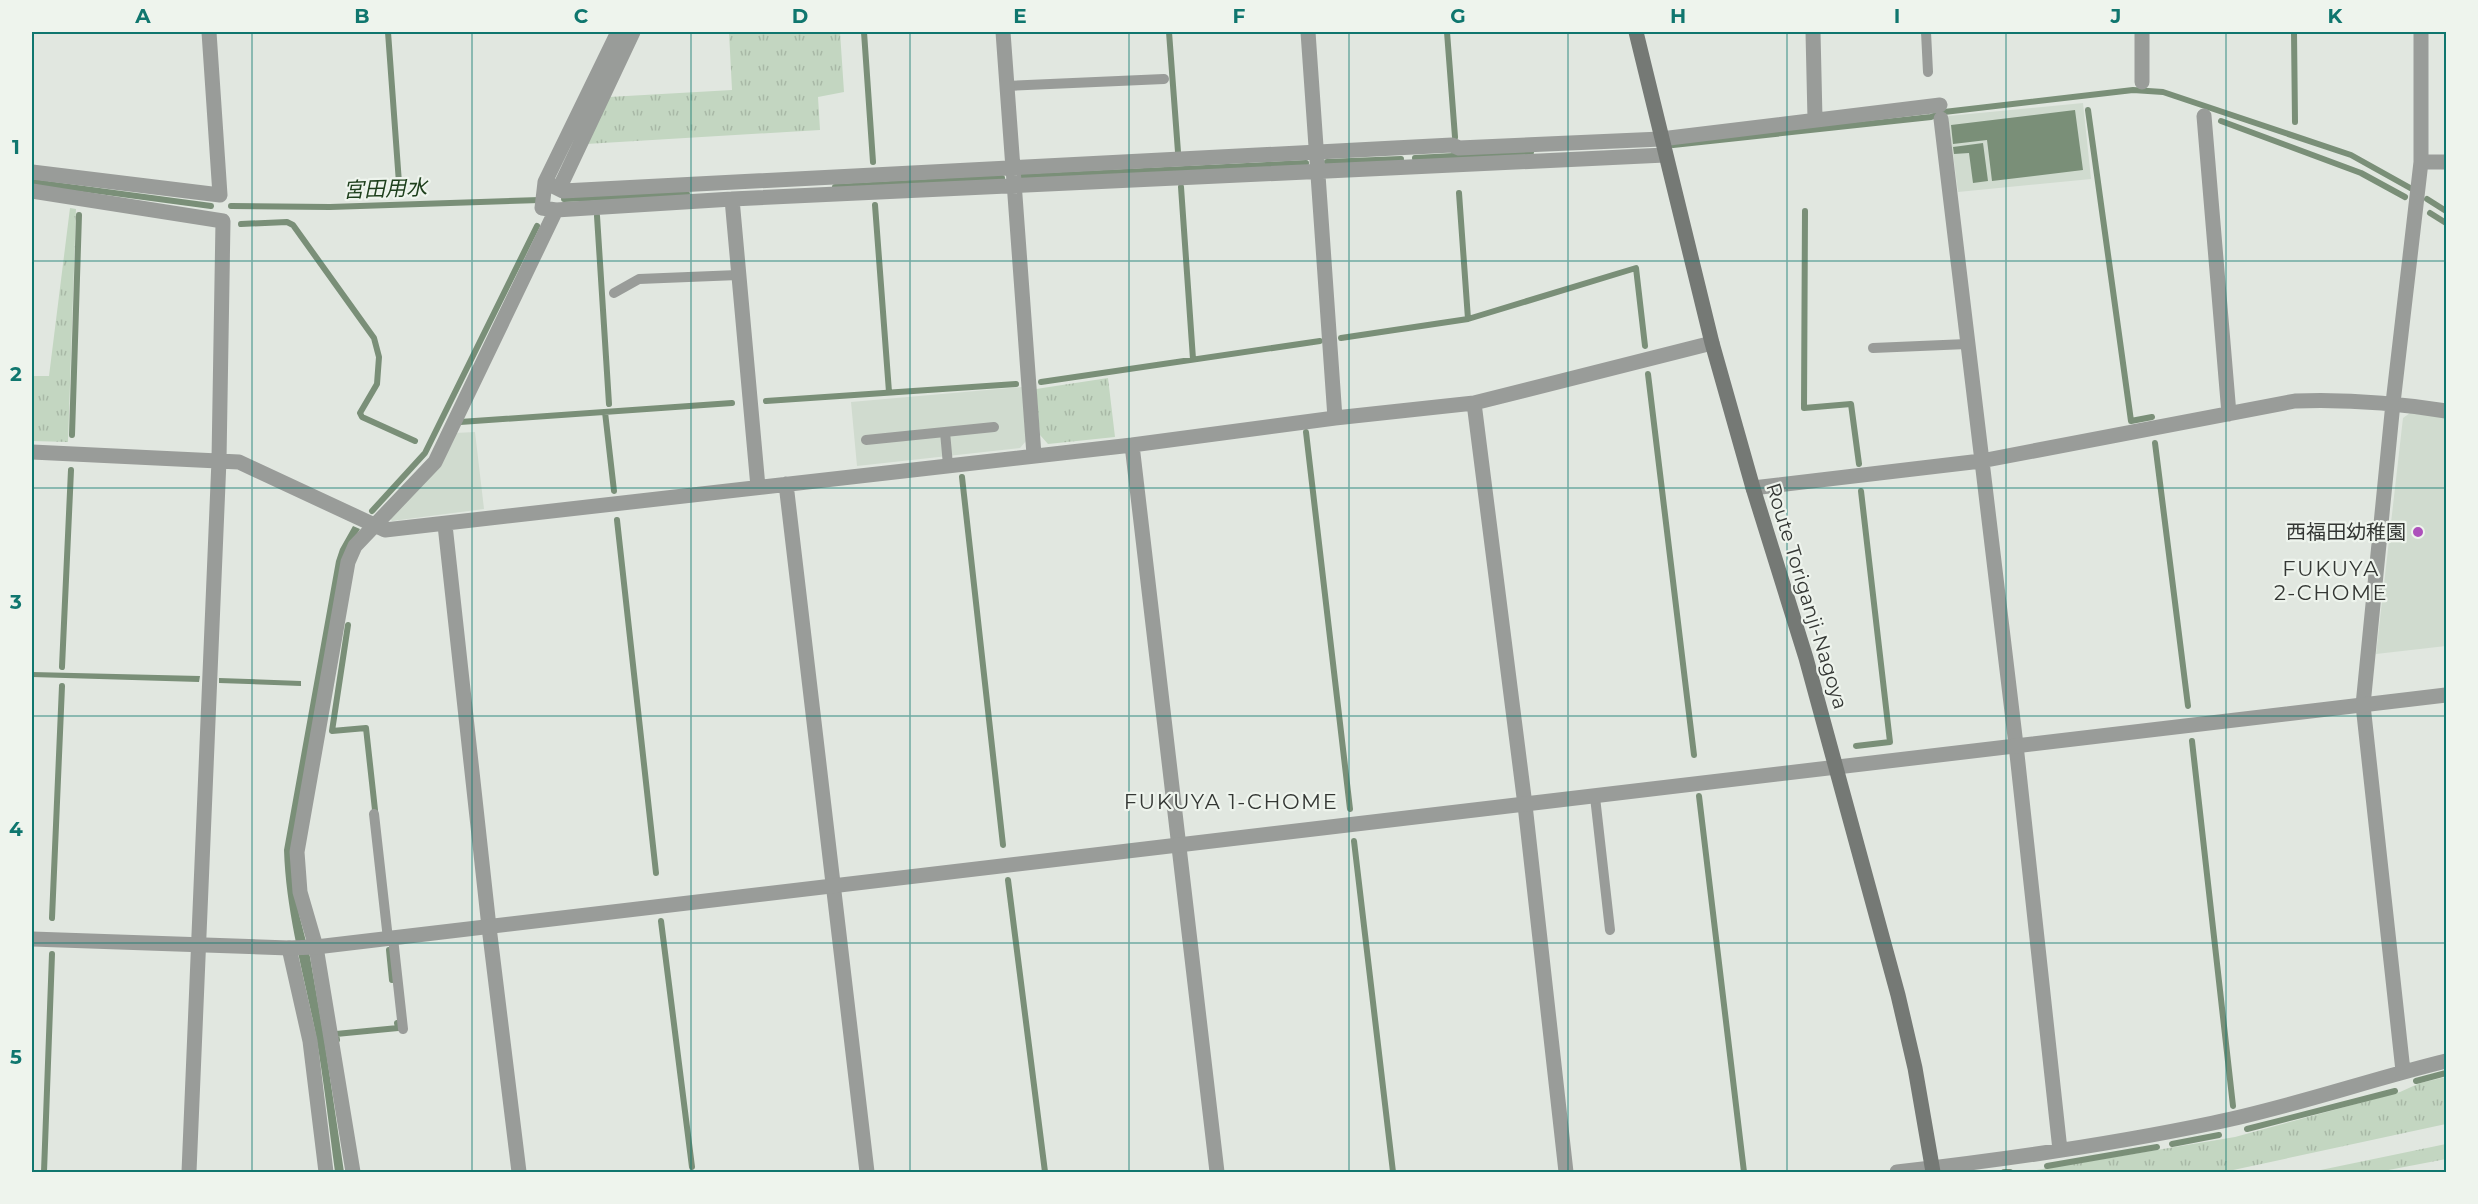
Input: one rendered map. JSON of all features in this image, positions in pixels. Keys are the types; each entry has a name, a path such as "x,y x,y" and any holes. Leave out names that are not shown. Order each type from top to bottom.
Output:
{"main road":[{"name":"Route Toriganji-Nagoya","path":"1636,32 1712,343 1753,488 1806,658 1898,995 1915,1068 1932,1170"}],"street":[{"path":"189,1173 219,460 223,221 209,32"},
{"path":"618,32 542,208 556,210 732,199 1665,155"},
{"path":"552,185 633,32"},
{"path":"1003,32 1034,455"},
{"path":"1308,32 1335,417"},
{"path":"1813,32 1815,119"},
{"path":"2142,32 2142,82"},
{"path":"2403,1071 2363,705 2393,403 2421,162 2421,32"},
{"path":"552,185 563,190 1452,145 1459,148 1661,139 1815,119 1940,112 2016,745 2060,1150"},
{"path":"2204,116 2229,414"},
{"path":"2421,162 2446,162"},
{"path":"32,172 220,195"},
{"path":"32,192 223,221"},
{"path":"732,199 758,487"},
{"path":"353,1173 316,947 300,892 297,852 348,562 355,546 435,462 556,210"},
{"path":"32,452 239,462 385,530 445,525 1132,445 1335,417 1474,403 1712,343"},
{"path":"1753,488 1981,461 2295,401 2393,403 2446,411"},
{"path":"1474,403 1525,805 1566,1173"},
{"path":"1132,445 1217,1173"},
{"path":"786,484 867,1173"},
{"path":"445,525 489,927 519,1173"},
{"path":"32,939 316,947 2446,695"},
{"path":"289,948 310,1041 327,1173"},
{"path":"1897,1173 1932,1170 2060,1150 2213,1123 2313,1099 2403,1071 2446,1061"}],"lane":[{"path":"1926,32 1928,72"},
{"path":"1007,86 1164,79"},
{"path":"614,293 639,279 738,275"},
{"path":"1874,348 1967,344"},
{"path":"866,440 994,428"},
{"path":"945,432 948,465"},
{"path":"1595,797 1610,930"},
{"path":"374,814 403,1029"}],"shaded area":[{"path":"2083,103 2091,179 1958,192 1948,116"},
{"path":"2075,110 2083,170 1992,181 1987,140 1953,144 1951,125"},
{"path":"1983,143 1988,181 1973,183 1969,153 1954,154 1953,147"},
{"path":"1022,387 1026,441 1020,448 857,466 851,402"},
{"name":"西福田幼稚園","path":"2410,413 2446,418 2446,646 2376,654 2403,418"},
{"path":"475,432 484,509 392,521 388,516 455,433"},
{"path":"353,526 360,529 345,554 292,843 299,914 310,957 324,1037 344,1172 335,1172 316,1036 288,897 284,850 336,561"},
{"path":"32,672 200,676 199,682 32,677"},
{"path":"219,678 301,681 301,686 219,683"}],"green space":[{"path":"729,32 840,32 844,92 818,97 820,130 586,144 609,97 732,90"},
{"path":"70,208 76,209 68,442 32,441 32,376 49,376"},
{"path":"1108,378 1115,437 1048,444 1040,435 1036,389"},
{"path":"2446,1077 2446,1124 2224,1172 2024,1172 2235,1137 2400,1092 2420,1083"},
{"path":"2446,1144 2446,1159 2378,1172 2311,1172"}],"waterway":[{"path":"388,32 399,183"},
{"path":"864,32 873,162"},
{"path":"1169,32 1178,152"},
{"path":"1447,32 1455,137"},
{"path":"2294,32 2295,122"},
{"path":"1673,145 1931,117 1944,112 2133,90 2163,92 2351,155 2412,189"},
{"path":"2088,110 2131,421 2152,417"},
{"path":"2221,121 2361,173 2405,197"},
{"path":"1415,158 1531,152"},
{"path":"1327,162 1401,159"},
{"path":"1022,177 1306,163"},
{"path":"835,187 1002,178"},
{"name":"宮田用水","path":"32,182 211,206"},
{"path":"1181,187 1193,359"},
{"path":"1459,193 1468,319"},
{"path":"564,199 687,194"},
{"path":"2427,199 2446,211"},
{"name":"宮田用水","path":"231,206 330,207 540,200"},
{"path":"875,205 889,392"},
{"path":"1805,211 1804,408 1851,404 1859,464"},
{"path":"2430,213 2446,223"},
{"path":"72,435 79,215"},
{"path":"597,216 609,404"},
{"path":"241,224 287,222 293,225 374,338 379,357 377,384 360,413 362,417 415,441"},
{"path":"372,511 425,453 537,226"},
{"path":"1341,338 1468,319 1636,268 1645,346"},
{"path":"1041,382 1320,341"},
{"path":"1648,374 1694,755"},
{"path":"766,401 1016,384"},
{"path":"460,422 732,403"},
{"path":"605,412 614,491"},
{"path":"1306,432 1350,809"},
{"path":"2155,443 2188,706"},
{"path":"62,667 71,470"},
{"path":"962,477 1003,845"},
{"path":"1856,746 1890,742 1861,491"},
{"path":"617,520 656,873"},
{"path":"348,625 332,731 366,728 375,810"},
{"path":"52,918 62,686"},
{"path":"2192,741 2233,1106"},
{"path":"1699,796 1744,1172"},
{"path":"1354,841 1393,1172"},
{"path":"1008,880 1045,1172"},
{"path":"661,921 692,1167"},
{"path":"389,950 392,980"},
{"path":"44,1172 52,954"},
{"path":"337,1040 336,1034 398,1028 397,1023"},
{"path":"2416,1081 2446,1073"},
{"path":"2247,1129 2395,1091"},
{"path":"2172,1144 2219,1135"},
{"path":"2047,1166 2157,1147"},
{"path":"2004,1172 2010,1172"}],"place":[{"name":"西福田幼稚園","path":"2418,532"}],"district":[{"name":"FUKUYA 2-CHOME","path":"2331,581"},
{"name":"FUKUYA 1-CHOME","path":"1231,802"}]}
